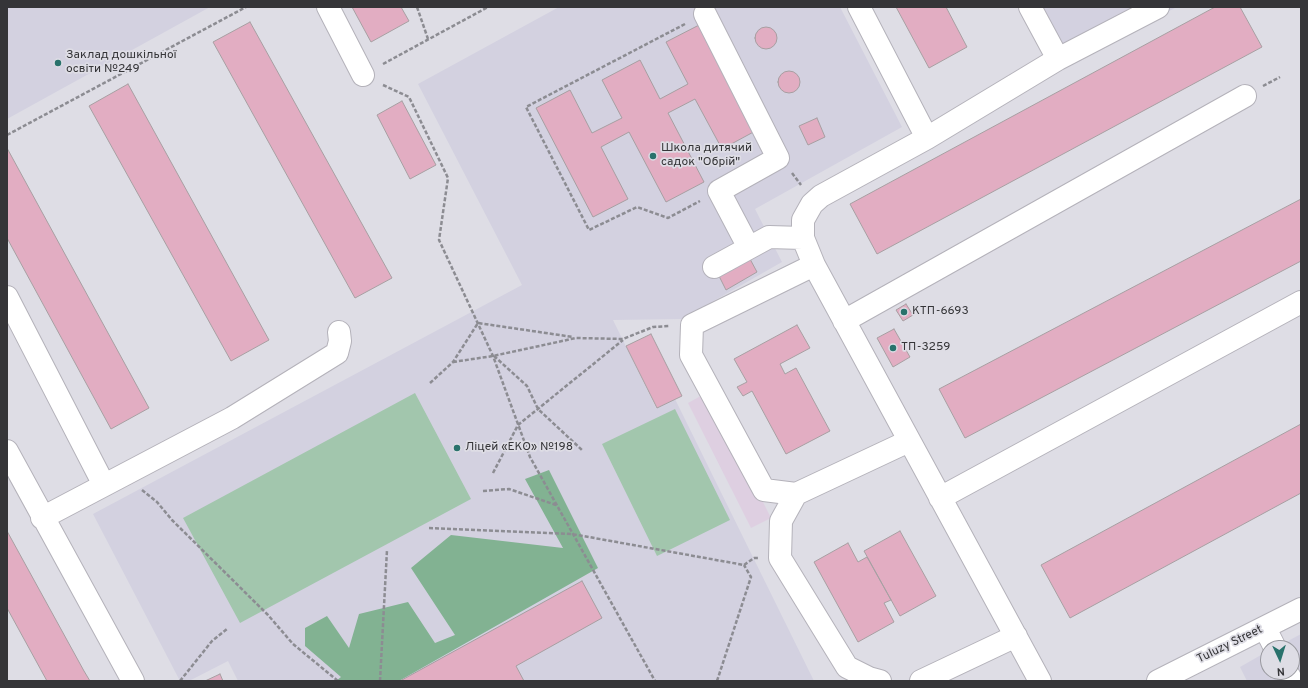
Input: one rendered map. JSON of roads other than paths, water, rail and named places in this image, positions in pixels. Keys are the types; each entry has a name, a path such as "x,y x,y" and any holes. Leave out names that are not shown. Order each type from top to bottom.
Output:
{"street":[{"path":"328,7 363,75"},
{"path":"859,7 927,138"},
{"path":"1030,7 1058,59"},
{"path":"1040,681 814,265 803,238 803,220 812,204 821,196 927,138 1058,59 1158,7"},
{"path":"705,14 778,158 719,191 749,248"},
{"path":"844,321 1245,96"},
{"path":"714,267 769,237 803,238"},
{"path":"814,265 692,325 691,355 764,490 796,494 909,441"},
{"path":"7,297 104,485"},
{"path":"940,498 1301,302"},
{"path":"42,518 232,418 337,353 340,341 339,332"},
{"path":"7,451 42,518 133,681"},
{"path":"796,494 781,521 780,558 847,667 869,678 880,681"},
{"name":"Tuluzy Street","path":"1158,681 1301,609"},
{"path":"1265,628 1271,640"},
{"path":"920,681 1016,636"}],"place":[{"name":"Заклад дошкільної освіти №249","path":"58,63"},
{"name":"Школа дитячий садок \"Обрій\"","path":"653,156"},
{"name":"КТП-6693","path":"904,312"},
{"name":"ТП-3259","path":"893,348"},
{"name":"Ліцей «ЕКО» №198","path":"457,448"}]}
